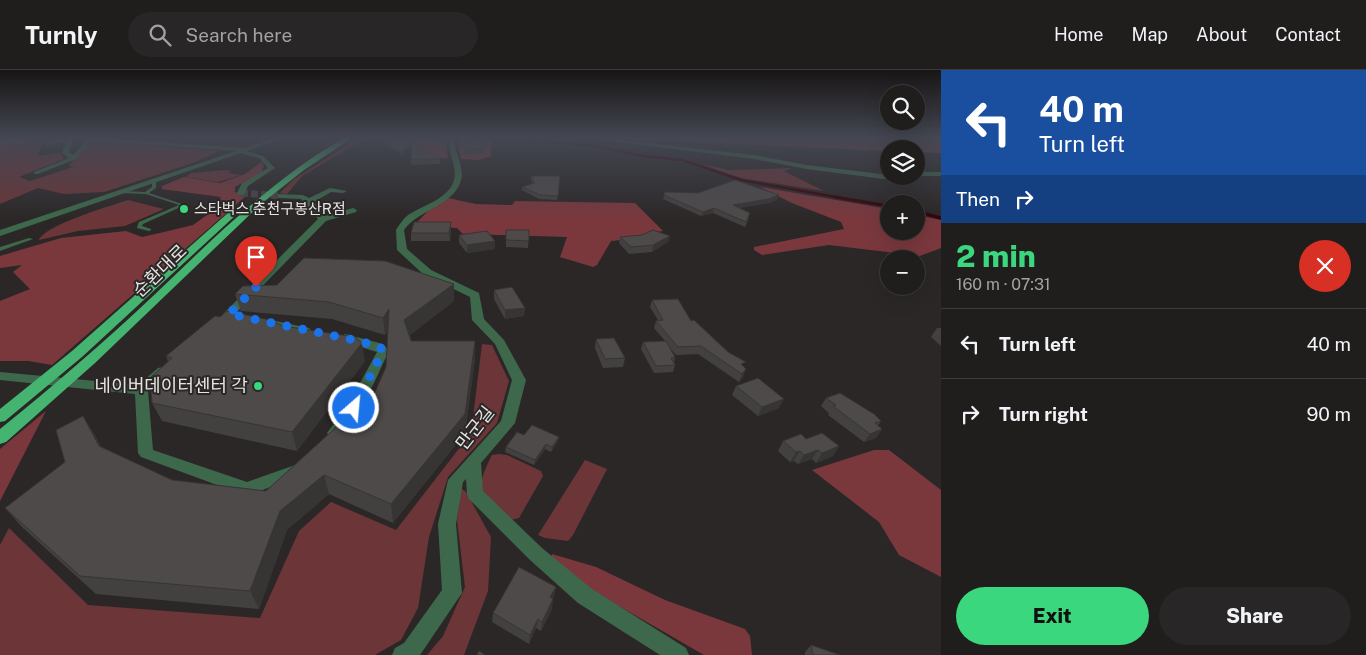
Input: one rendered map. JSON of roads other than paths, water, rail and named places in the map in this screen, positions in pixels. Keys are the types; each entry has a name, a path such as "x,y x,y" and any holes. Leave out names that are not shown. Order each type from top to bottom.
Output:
{"highway":[{"name":"순환대로","path":"0,418 77,354 259,190 293,165"},
{"name":"순환대로","path":"0,438 96,356 271,189 303,165"}],"street":[{"path":"36,173 56,165"},
{"path":"0,233 200,165"},
{"path":"240,193 245,186 272,168 269,165"},
{"name":"만군길","path":"402,655 411,650 452,593 447,524 456,480 508,423 519,380 500,343 478,320 475,295 427,272 402,250 400,230 409,219 446,195 457,182 459,170 457,165"},
{"path":"798,165 880,176"},
{"path":"925,174 941,174"},
{"path":"309,201 330,190 343,191"},
{"path":"281,196 303,197 309,201 323,220"},
{"path":"323,446 354,408 383,351 380,347 252,319 226,318 323,220 353,210"},
{"path":"3,376 141,390 171,365"},
{"path":"141,390 146,453 247,489 304,468 310,461"},
{"path":"473,461 475,494 536,554 585,596 679,655"}],"lane":[{"path":"146,193 154,188 154,181"},
{"path":"121,192 146,193 183,205 142,223 139,227 149,230"},
{"path":"0,250 32,239"}],"waterway":[{"path":"698,165 741,180 842,198"},
{"path":"835,197 880,204"},
{"path":"925,214 941,218"}],"tunnel":[{"path":"241,193 281,196"}],"place":[{"name":"스타벅스 춘천구봉산R점","path":"184,209"},
{"name":"네이버데이터센터 각","path":"258,386"}]}
